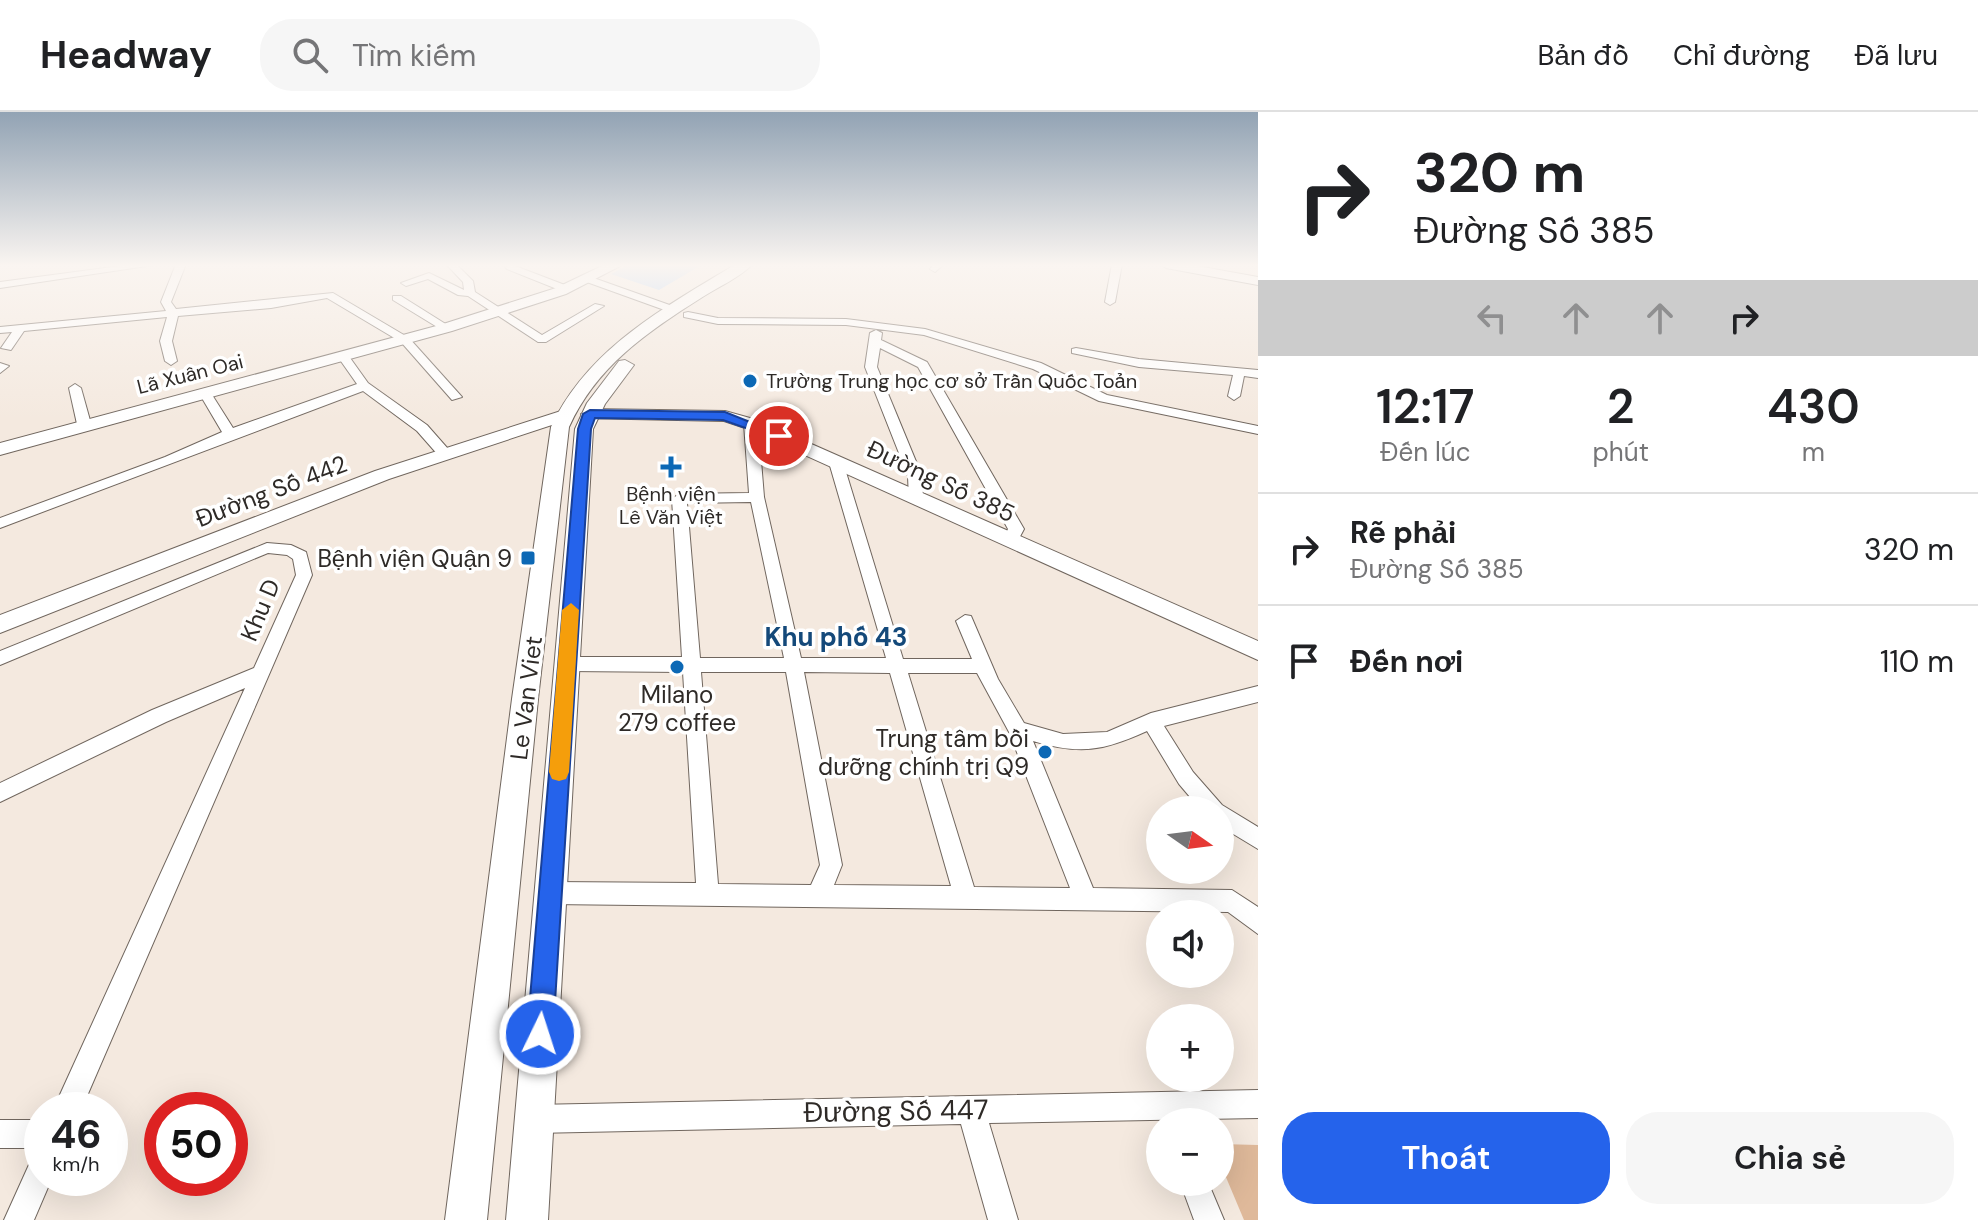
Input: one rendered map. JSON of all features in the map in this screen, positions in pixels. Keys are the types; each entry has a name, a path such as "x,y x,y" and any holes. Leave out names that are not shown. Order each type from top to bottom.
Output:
{"main road":[{"name":"Lã Xuân Oai","path":"0,449 84,424 344,357 483,316"},
{"name":"Le Van Viet","path":"466,1220 530,664 577,415 615,351 676,316"},
{"name":"Le Van Viet","path":"577,415 619,370 678,316"},
{"name":"Le Van Viet","path":"527,1220 584,429 577,415"},
{"path":"530,664 567,664"}],"street":[{"path":"0,330 157,316"},
{"path":"171,361 166,341 172,316"},
{"path":"364,316 405,340 456,397"},
{"path":"426,316 446,328"},
{"path":"511,316 538,325 568,316"},
{"path":"538,325 542,340 582,316"},
{"path":"694,316 718,321 846,322 925,332 1037,366 1103,398 1258,430"},
{"path":"875,326 876,342 871,367 915,476 916,500"},
{"path":"7,348 21,328"},
{"path":"876,342 923,365 1016,529 1010,542"},
{"path":"1076,351 1139,363 1258,374"},
{"path":"344,357 364,386 422,428 444,453"},
{"path":"1188,385 1192,367"},
{"path":"1234,396 1239,374"},
{"path":"0,523 364,386"},
{"path":"75,388 84,424"},
{"path":"205,393 230,434"},
{"name":"Đường Số 385","path":"577,415 725,416 751,424 1258,651"},
{"name":"Đường Số 442","path":"0,624 444,453 577,415"},
{"path":"751,424 757,497 794,665 831,865 818,896"},
{"path":"835,459 966,898"},
{"path":"708,895 679,499 757,497"},
{"name":"Khu D","path":"0,658 267,548 291,550 300,556 304,575 261,673 159,716 0,793"},
{"path":"965,621 983,666 1018,729 1086,899"},
{"path":"567,664 983,666"},
{"path":"75,1092 261,673"},
{"path":"1018,729 1063,742 1108,740 1151,721 1258,694"},
{"path":"1151,721 1186,778 1202,796"},
{"path":"1234,823 1258,839"},
{"path":"550,893 1232,901 1258,922"},
{"name":"Đường Số 447","path":"1221,1108 1258,1104"},
{"path":"971,1110 1003,1220"},
{"name":"Đường Số 447","path":"534,1119 971,1110 1146,1114"},
{"path":"0,1134 24,1134"},
{"path":"19,1220 30,1196"},
{"path":"1200,1196 1209,1220"}],"shaded area":[{"path":"1234,1144 1258,1145 1258,1220 1244,1220 1234,1196"}],"slow traffic":[{"path":"559,772 571,610"}],"place":[{"name":"Trường Trung học cơ sở Trần Quốc Toản","path":"750,381"},
{"name":"Bệnh viện Lê Văn Việt","path":"671,467"},
{"name":"Bệnh viện Quận 9","path":"528,558"},
{"name":"Milano 279 coffee","path":"677,667"},
{"name":"Trung tâm bồi dưỡng chính trị Q9","path":"1045,752"}],"district":[{"name":"Khu phố 43","path":"836,637"}],"route":[{"path":"540,1034 584,429 590,414 725,416 779,436"}]}
